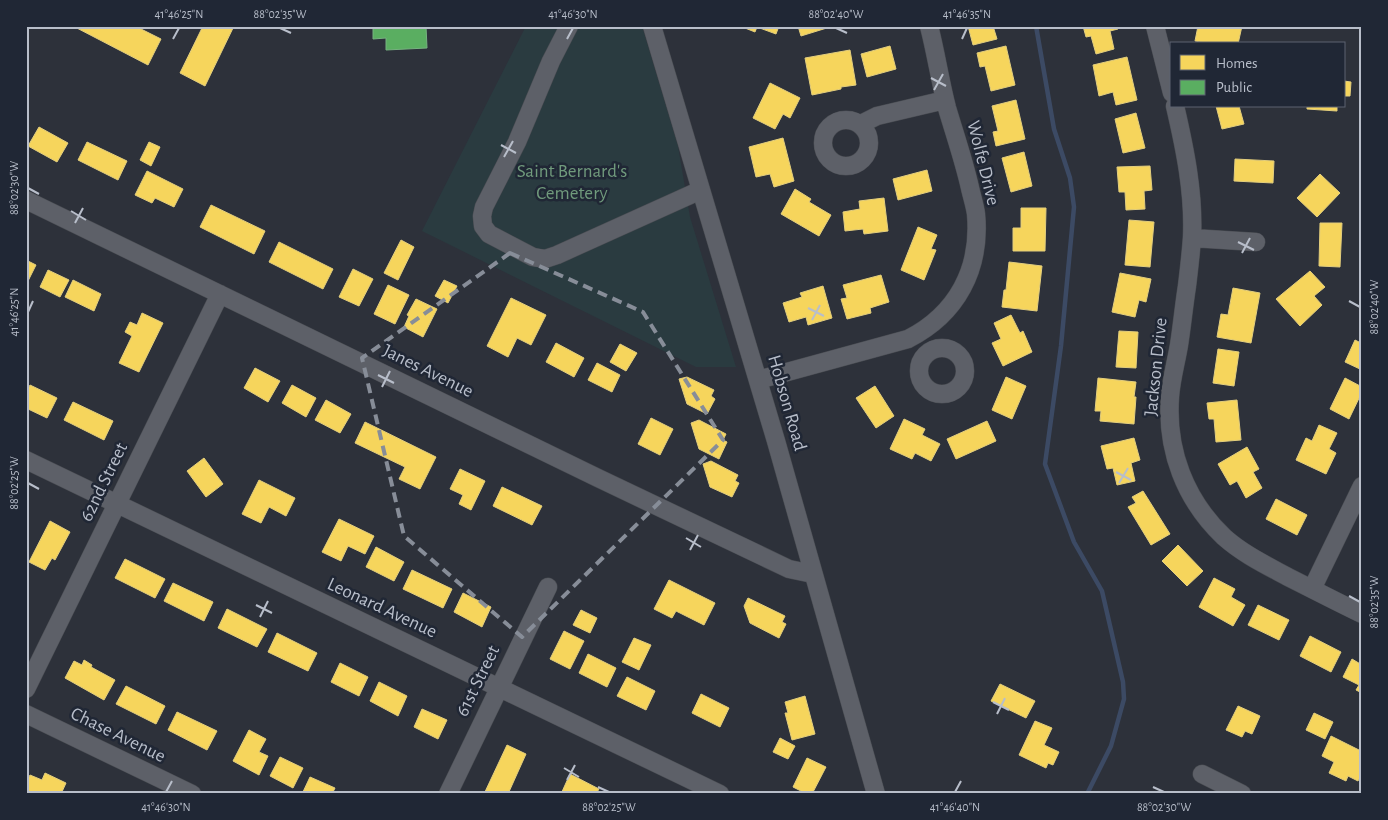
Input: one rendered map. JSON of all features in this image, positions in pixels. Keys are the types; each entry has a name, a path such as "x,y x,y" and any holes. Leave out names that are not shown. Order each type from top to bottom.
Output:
{"street":[{"path":"569,26 551,61 517,142 484,207 482,216 483,226 489,234 533,257 545,259 701,190"},
{"name":"Hobson Road","path":"652,26 758,380 876,794"},
{"name":"Wolfe Drive","path":"758,380 908,340 936,322 956,297 969,275 975,250 976,214 945,100 929,26"},
{"path":"1155,26 1170,85"},
{"path":"861,124 877,116 945,100"},
{"name":"Jackson Drive","path":"1175,108 1182,136 1192,203 1192,238 1179,346 1170,395 1169,416 1172,444 1179,469 1194,501 1225,538 1259,562 1362,614"},
{"name":"Janes Avenue","path":"26,200 789,569 813,574"},
{"path":"1192,238 1256,242"},
{"name":"62nd Street","path":"26,689 220,294"},
{"path":"923,332 932,351"},
{"name":"Leonard Avenue","path":"26,460 720,794"},
{"path":"1312,589 1362,486"},
{"name":"61st Street","path":"448,794 548,587"},
{"name":"Chase Avenue","path":"26,714 192,794"},
{"path":"1202,774 1242,794"}],"highlighted area":[{"path":"510,253 643,312 723,440 522,637 404,536 362,358"}],"green space":[{"name":"Saint Bernard's Cemetery","path":"526,26 642,26 678,146 690,217 736,367 696,367 422,231"}],"building: Homes":[{"path":"73,26 135,26 161,39 148,65"},
{"path":"203,26 234,26 205,86 180,73"},
{"path":"740,26 779,26 776,34 757,27 755,32"},
{"path":"798,26 830,26 830,27 801,36"},
{"path":"968,26 993,26 997,39 973,45"},
{"path":"1083,26 1117,26 1118,29 1110,31 1114,49 1096,54 1091,36 1086,37"},
{"path":"1198,26 1242,26 1238,42 1195,41"},
{"path":"890,46 896,69 867,77 861,54"},
{"path":"1006,46 1015,85 991,91 985,66 980,67 977,53"},
{"path":"850,50 856,85 812,95 805,58"},
{"path":"1127,57 1137,100 1116,105 1113,92 1099,96 1093,65"},
{"path":"1346,81 1351,82 1350,96 1346,96"},
{"path":"770,83 800,98 790,118 783,114 775,129 753,118"},
{"path":"1016,100 1025,139 996,146 993,132 998,131 992,106"},
{"path":"1217,108 1240,108 1244,124 1222,129"},
{"path":"1337,108 1337,111 1307,109"},
{"path":"1136,113 1145,148 1123,153 1115,119"},
{"path":"39,127 68,143 57,162 28,146"},
{"path":"783,138 794,181 774,187 770,174 756,177 749,147"},
{"path":"87,142 127,161 118,180 78,160"},
{"path":"149,142 160,147 151,166 140,160"},
{"path":"1024,152 1032,186 1011,192 1002,158"},
{"path":"1235,159 1274,161 1273,183 1234,181"},
{"path":"1150,166 1152,190 1144,191 1145,209 1126,210 1125,192 1119,192 1117,167"},
{"path":"927,170 932,191 898,200 893,179"},
{"path":"147,171 183,189 174,207 155,198 152,203 135,195"},
{"path":"1320,174 1340,193 1317,217 1297,198"},
{"path":"795,189 811,199 809,202 831,215 819,236 781,214"},
{"path":"884,198 888,231 864,234 863,229 845,231 843,212 860,209 859,201"},
{"path":"211,205 265,231 254,254 200,227"},
{"path":"1021,208 1046,208 1045,251 1013,251 1013,228 1021,228"},
{"path":"1129,220 1154,222 1150,267 1125,265"},
{"path":"1320,223 1342,223 1340,267 1319,266"},
{"path":"918,227 937,235 931,249 936,250 924,280 901,270"},
{"path":"401,240 414,247 398,280 384,273"},
{"path":"279,242 333,269 323,289 269,262"},
{"path":"26,260 36,265 26,285"},
{"path":"1009,262 1042,266 1037,311 1002,307"},
{"path":"353,269 373,279 359,306 339,297"},
{"path":"48,270 69,280 60,297 40,287"},
{"path":"1310,271 1325,287 1314,296 1322,305 1300,326 1276,299"},
{"path":"1120,273 1151,279 1146,302 1139,300 1135,317 1112,312"},
{"path":"881,275 889,302 870,308 871,313 847,319 841,299 847,298 843,285"},
{"path":"73,280 101,294 94,311 65,297"},
{"path":"444,280 457,286 448,303 435,296"},
{"path":"388,285 409,295 395,324 374,314"},
{"path":"823,286 832,318 808,325 806,317 789,322 783,303 802,297 800,293"},
{"path":"1233,288 1260,293 1251,343 1217,337 1221,314 1228,315"},
{"path":"511,298 546,315 531,345 517,338 508,357 487,346"},
{"path":"416,299 437,309 423,337 404,327 409,316 407,315"},
{"path":"142,313 163,323 139,372 119,363 132,336 125,332 130,322 137,325"},
{"path":"1011,315 1020,333 1023,331 1032,352 1003,366 992,343 1001,339 994,323"},
{"path":"1119,331 1138,332 1136,368 1116,367"},
{"path":"1355,340 1361,343 1362,340 1362,370 1345,362"},
{"path":"556,343 584,358 574,377 546,362"},
{"path":"620,344 637,353 626,371 610,362"},
{"path":"1218,349 1239,352 1234,386 1213,383"},
{"path":"597,363 620,375 612,392 588,380"},
{"path":"255,368 280,381 268,402 244,388"},
{"path":"687,377 714,390 711,396 715,399 707,414 687,404 679,379"},
{"path":"1006,377 1026,386 1012,419 992,410"},
{"path":"1098,378 1136,382 1134,424 1100,421 1101,411 1095,411"},
{"path":"1345,378 1362,387 1362,392 1349,419 1330,409"},
{"path":"30,385 57,398 47,418 26,408 26,393"},
{"path":"292,385 316,398 306,417 282,403"},
{"path":"875,386 894,416 876,428 856,398"},
{"path":"326,400 351,414 340,433 315,420"},
{"path":"1237,400 1241,440 1216,442 1214,419 1209,419 1207,403"},
{"path":"73,402 113,421 104,440 64,420"},
{"path":"651,418 673,429 660,455 638,444"},
{"path":"904,419 925,429 922,435 940,444 931,461 915,453 912,459 890,449"},
{"path":"699,420 726,434 723,440 727,442 719,459 699,449 691,423"},
{"path":"987,421 996,441 956,459 947,439"},
{"path":"365,422 436,457 420,489 399,479 405,467 355,443"},
{"path":"1319,425 1337,433 1329,449 1336,453 1326,474 1296,460 1306,438 1312,441"},
{"path":"1134,438 1140,460 1131,463 1135,481 1117,485 1113,468 1107,469 1101,446"},
{"path":"1247,447 1259,469 1253,472 1262,488 1246,498 1237,481 1230,485 1218,464"},
{"path":"204,458 223,484 206,497 187,471"},
{"path":"711,461 738,475 735,481 739,483 732,497 710,487 703,464"},
{"path":"460,469 485,481 471,510 459,504 463,495 450,489"},
{"path":"259,480 295,498 286,516 269,507 261,523 242,514"},
{"path":"502,487 542,506 532,525 493,506"},
{"path":"1143,491 1170,534 1151,545 1128,507 1136,503 1132,497"},
{"path":"1276,499 1307,515 1297,535 1266,519"},
{"path":"339,519 374,536 365,554 348,546 341,561 322,552"},
{"path":"50,521 70,532 55,560 52,558 45,570 29,562"},
{"path":"1178,545 1203,571 1187,586 1162,561"},
{"path":"376,547 404,562 394,581 366,567"},
{"path":"125,559 165,579 155,598 115,578"},
{"path":"412,570 452,589 443,608 403,589"},
{"path":"1214,578 1235,589 1231,597 1245,605 1233,626 1199,607"},
{"path":"669,580 715,603 704,625 676,611 672,618 654,609"},
{"path":"173,583 213,602 204,621 164,601"},
{"path":"463,593 491,607 482,627 454,612"},
{"path":"748,598 785,616 782,622 786,624 779,638 750,623 744,606"},
{"path":"1258,605 1289,620 1279,640 1248,625"},
{"path":"227,609 267,629 257,647 218,628"},
{"path":"581,610 597,618 590,633 573,625"},
{"path":"564,631 584,641 570,669 550,659"},
{"path":"277,633 317,653 308,671 268,652"},
{"path":"1310,636 1341,652 1331,672 1300,656"},
{"path":"634,638 651,645 639,670 622,662"},
{"path":"588,654 616,668 607,687 579,673"},
{"path":"1352,659 1362,665 1362,693 1356,690 1359,685 1343,677"},
{"path":"84,660 92,665 91,667 115,680 104,700 65,678 74,661 82,665"},
{"path":"340,663 368,677 359,696 331,682"},
{"path":"627,677 655,691 646,710 617,696"},
{"path":"379,682 407,696 398,716 370,701"},
{"path":"1000,684 1035,701 1026,718 991,701"},
{"path":"126,686 165,706 156,724 116,704"},
{"path":"701,694 729,708 720,727 692,713"},
{"path":"805,696 815,734 792,740 785,713 788,713 785,702"},
{"path":"1238,706 1260,716 1252,734 1245,731 1242,737 1226,730"},
{"path":"422,709 447,720 438,739 414,727"},
{"path":"177,712 217,731 207,750 168,730"},
{"path":"1314,713 1333,722 1325,739 1306,730"},
{"path":"1035,721 1052,728 1044,745 1059,752 1053,765 1048,763 1046,768 1019,755"},
{"path":"249,730 266,739 259,752 268,756 259,775 233,761"},
{"path":"1331,736 1361,751 1359,756 1362,757 1362,773 1358,781 1348,776 1346,781 1329,773 1334,762 1322,756"},
{"path":"780,738 795,746 788,759 773,752"},
{"path":"507,745 526,754 508,794 484,794"},
{"path":"280,757 303,768 293,788 270,776"},
{"path":"807,758 826,767 812,794 807,794 793,787"},
{"path":"45,773 66,783 61,794 26,794 26,783 30,775 42,780"},
{"path":"570,774 599,789 596,794 561,794"},
{"path":"310,777 335,788 332,794 302,794"}],"building: Public":[{"path":"373,26 426,26 427,48 386,50 386,38 373,39"}],"waterway":[{"path":"1036,26 1054,129 1070,178 1074,207 1061,346 1045,464 1074,542 1102,591 1123,682 1124,699 1111,746 1087,794"}]}
